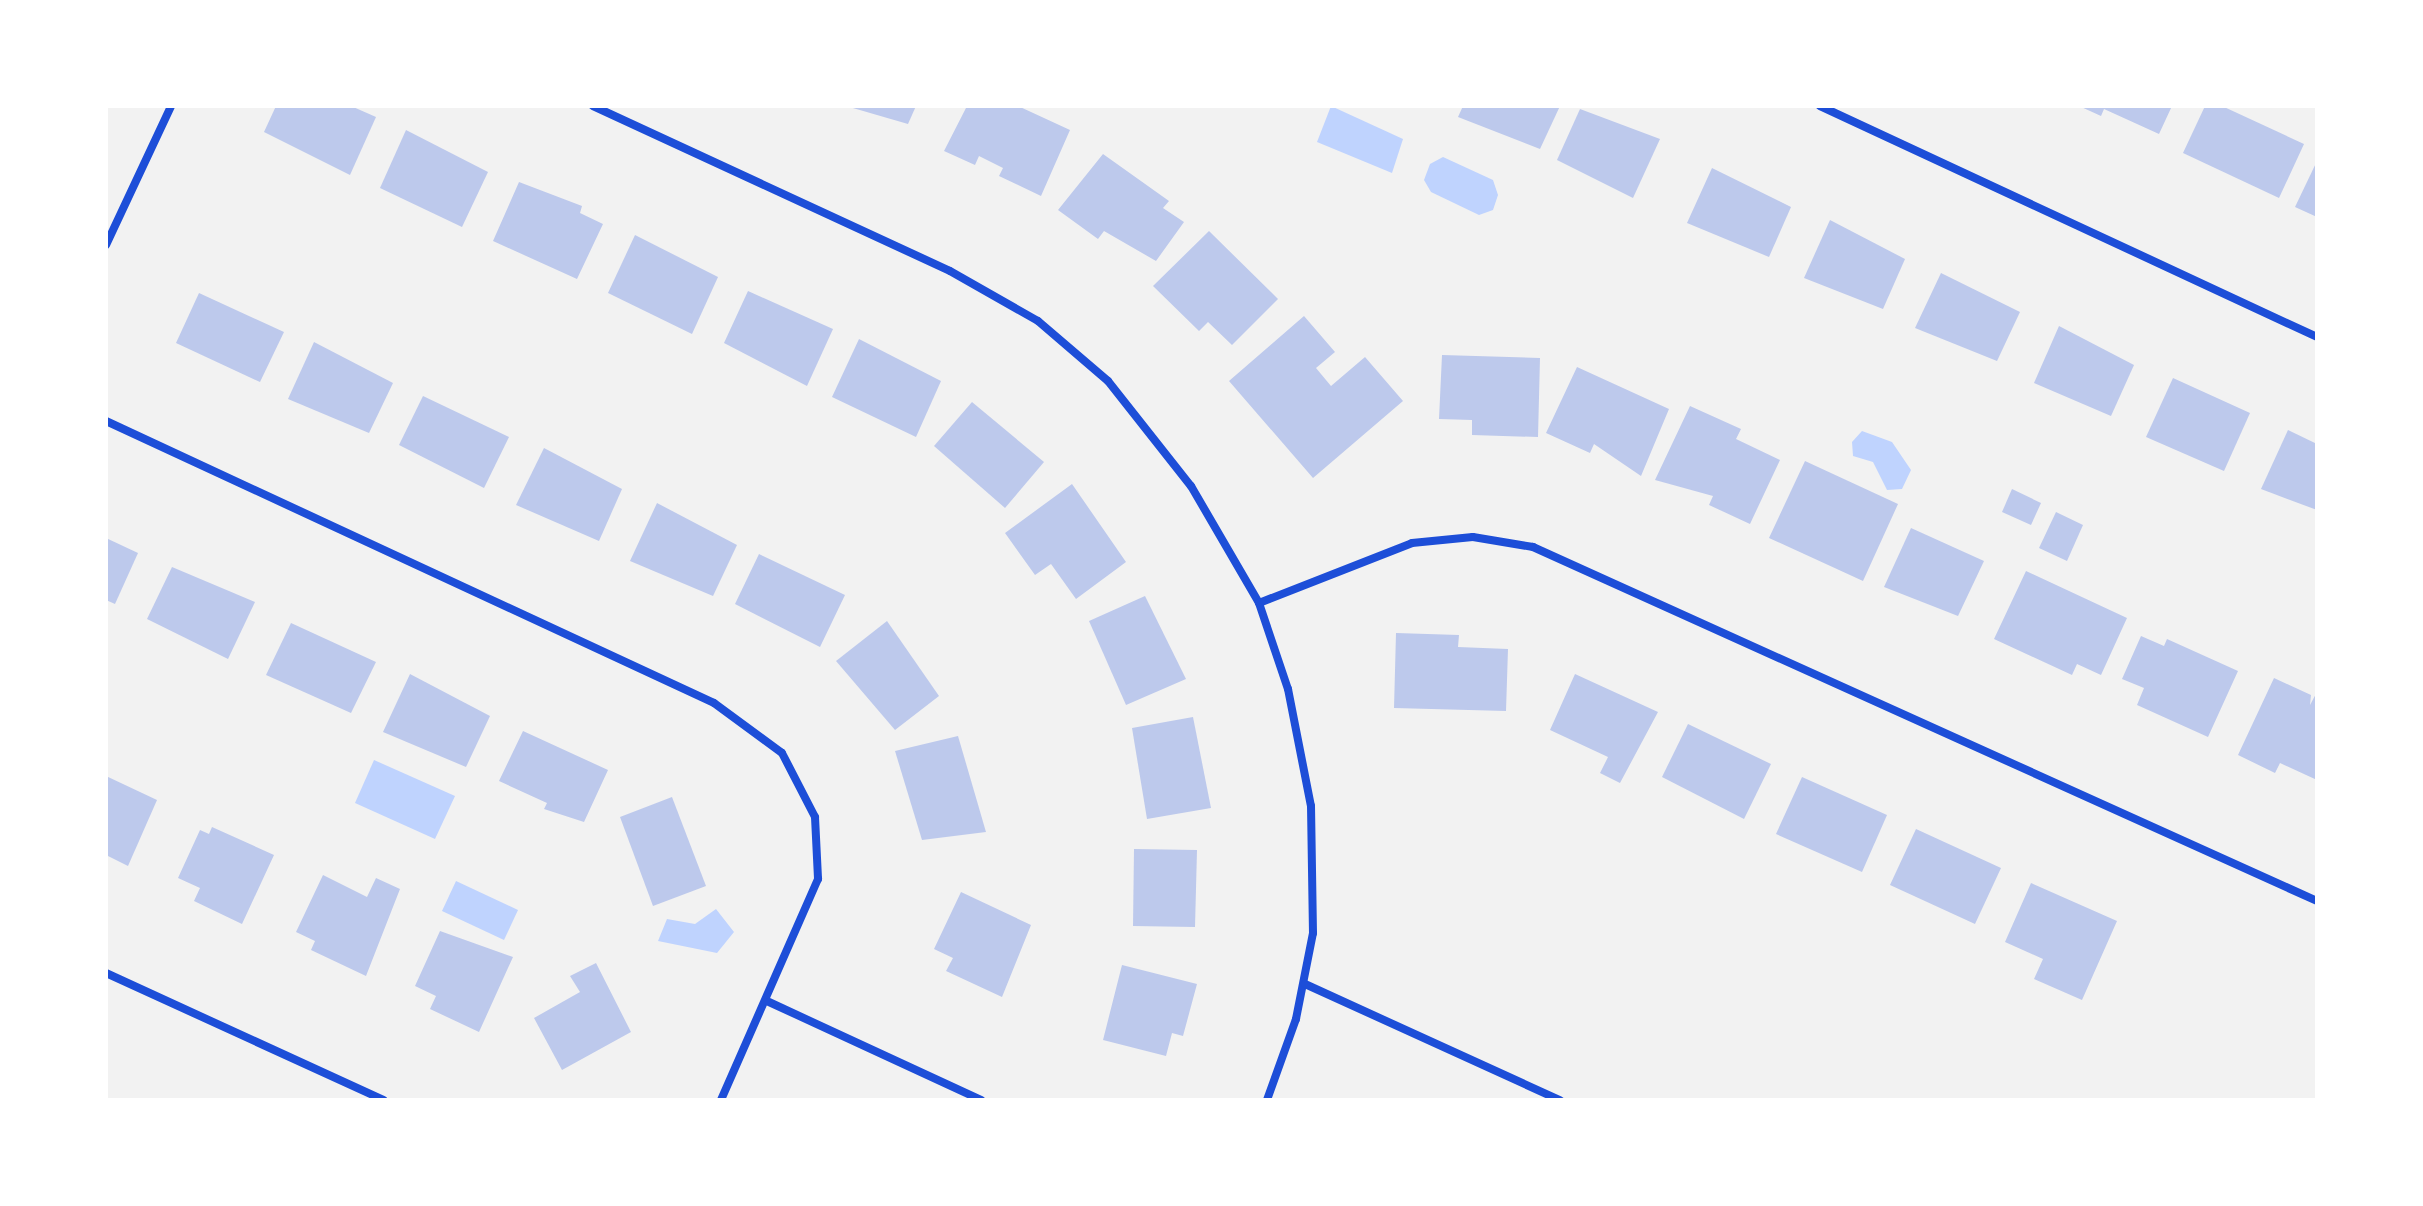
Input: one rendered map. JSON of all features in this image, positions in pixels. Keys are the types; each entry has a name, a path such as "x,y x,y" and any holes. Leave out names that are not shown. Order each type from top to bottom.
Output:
{"street":[{"path":"106,245 171,106"},
{"path":"593,106 950,271 1038,321 1108,381 1162,443 1259,603 1288,689 1311,806 1315,901 1305,984 1267,1100"},
{"path":"1820,106 2317,337"},
{"path":"106,421 714,703 765,735 808,796 819,854 814,899 769,1002 721,1100"},
{"path":"1259,603 1412,543 1473,537 1533,547 2317,901"},
{"path":"106,973 383,1100"},
{"path":"1305,984 1560,1100"},
{"path":"769,1002 981,1100"}],"water":[{"path":"1331,106 1403,139 1392,173 1317,142"},
{"path":"1443,157 1493,180 1498,195 1493,210 1479,215 1431,192 1424,180 1430,164"},
{"path":"1862,431 1892,442 1911,470 1902,489 1887,490 1873,462 1853,456 1852,442"},
{"path":"374,760 455,796 435,839 355,803"},
{"path":"456,881 518,910 504,940 442,911"},
{"path":"716,909 734,932 717,953 658,941 667,919 695,924"}],"building":[{"path":"276,106 351,106 376,117 350,175 264,132"},
{"path":"846,106 916,106 908,124"},
{"path":"967,106 1018,106 1070,130 1041,196 999,176 1003,168 979,156 975,165 944,151"},
{"path":"1463,106 1560,106 1540,149 1458,117"},
{"path":"2079,106 2172,106 2159,134 2104,109 2101,116"},
{"path":"2205,106 2222,106 2304,144 2279,198 2183,153"},
{"path":"1580,109 1660,139 1633,198 1557,160"},
{"path":"406,130 488,172 462,227 380,188"},
{"path":"1103,154 1169,201 1163,208 1184,222 1156,261 1104,231 1098,239 1058,210"},
{"path":"2317,161 2317,217 2295,207"},
{"path":"1712,168 1791,207 1769,257 1687,223"},
{"path":"519,182 582,206 580,213 603,224 577,279 493,241"},
{"path":"1830,220 1905,259 1883,309 1804,278"},
{"path":"1209,231 1278,299 1232,345 1208,322 1199,331 1153,286"},
{"path":"635,235 718,277 692,334 608,293"},
{"path":"1941,273 2020,312 1997,361 1915,328"},
{"path":"748,291 833,329 807,386 724,343"},
{"path":"199,293 284,332 260,382 176,343"},
{"path":"1304,316 1335,352 1316,368 1331,386 1365,357 1403,401 1313,478 1229,381"},
{"path":"2059,326 2134,365 2111,416 2034,383"},
{"path":"859,339 941,381 916,437 832,397"},
{"path":"314,342 393,383 369,433 288,399"},
{"path":"1442,355 1540,358 1538,437 1472,435 1472,420 1439,419"},
{"path":"1577,367 1669,409 1641,476 1594,444 1590,453 1546,433"},
{"path":"2173,378 2250,413 2224,471 2146,437"},
{"path":"423,396 509,437 484,488 399,445"},
{"path":"972,402 1044,462 1005,508 934,446"},
{"path":"1690,406 1741,429 1736,439 1780,460 1750,524 1709,505 1713,496 1655,480"},
{"path":"2288,430 2317,444 2317,510 2261,489"},
{"path":"544,448 622,489 599,541 516,505"},
{"path":"1805,461 1898,504 1863,581 1769,538"},
{"path":"1072,484 1126,562 1076,599 1051,564 1035,575 1005,533"},
{"path":"2012,489 2041,503 2031,525 2002,512"},
{"path":"657,503 737,545 713,596 630,561"},
{"path":"2056,512 2083,525 2067,561 2039,548"},
{"path":"1911,528 1984,561 1958,616 1884,587"},
{"path":"106,538 138,553 115,604 106,600"},
{"path":"759,554 845,595 820,647 735,604"},
{"path":"172,567 255,602 228,659 147,619"},
{"path":"2026,571 2127,618 2101,675 2077,664 2072,675 1994,639"},
{"path":"1145,596 1186,679 1126,705 1089,621"},
{"path":"887,621 939,696 895,730 836,661"},
{"path":"291,623 376,662 351,713 266,675"},
{"path":"1396,633 1459,635 1458,647 1508,649 1506,711 1394,708"},
{"path":"2141,636 2164,646 2167,639 2238,671 2208,737 2137,705 2144,688 2122,679"},
{"path":"410,674 490,716 466,767 383,732"},
{"path":"1575,674 1658,712 1620,783 1600,773 1608,757 1550,730"},
{"path":"2274,678 2311,695 2310,705 2317,692 2317,780 2280,763 2275,773 2238,755"},
{"path":"1193,717 1211,808 1147,819 1132,728"},
{"path":"1688,724 1771,764 1744,819 1662,777"},
{"path":"523,731 608,770 584,822 544,809 547,803 499,781"},
{"path":"958,736 986,832 922,840 895,751"},
{"path":"106,776 157,800 128,866 106,855"},
{"path":"1802,777 1887,815 1862,872 1776,834"},
{"path":"672,797 706,886 653,906 620,817"},
{"path":"212,827 274,855 242,924 194,901 200,888 178,878 200,830 209,834"},
{"path":"1916,829 2001,868 1975,924 1890,885"},
{"path":"1134,849 1197,850 1195,927 1133,926"},
{"path":"323,875 367,897 376,878 400,889 366,976 311,950 315,941 296,932"},
{"path":"2031,883 2117,921 2082,1000 2034,979 2043,959 2005,942"},
{"path":"961,892 1031,925 1002,997 946,971 953,958 934,949"},
{"path":"440,931 513,957 479,1032 430,1009 436,996 415,986"},
{"path":"596,963 631,1032 562,1070 534,1018 580,992 570,976"},
{"path":"1122,965 1197,984 1183,1036 1172,1033 1166,1056 1103,1040"}]}
